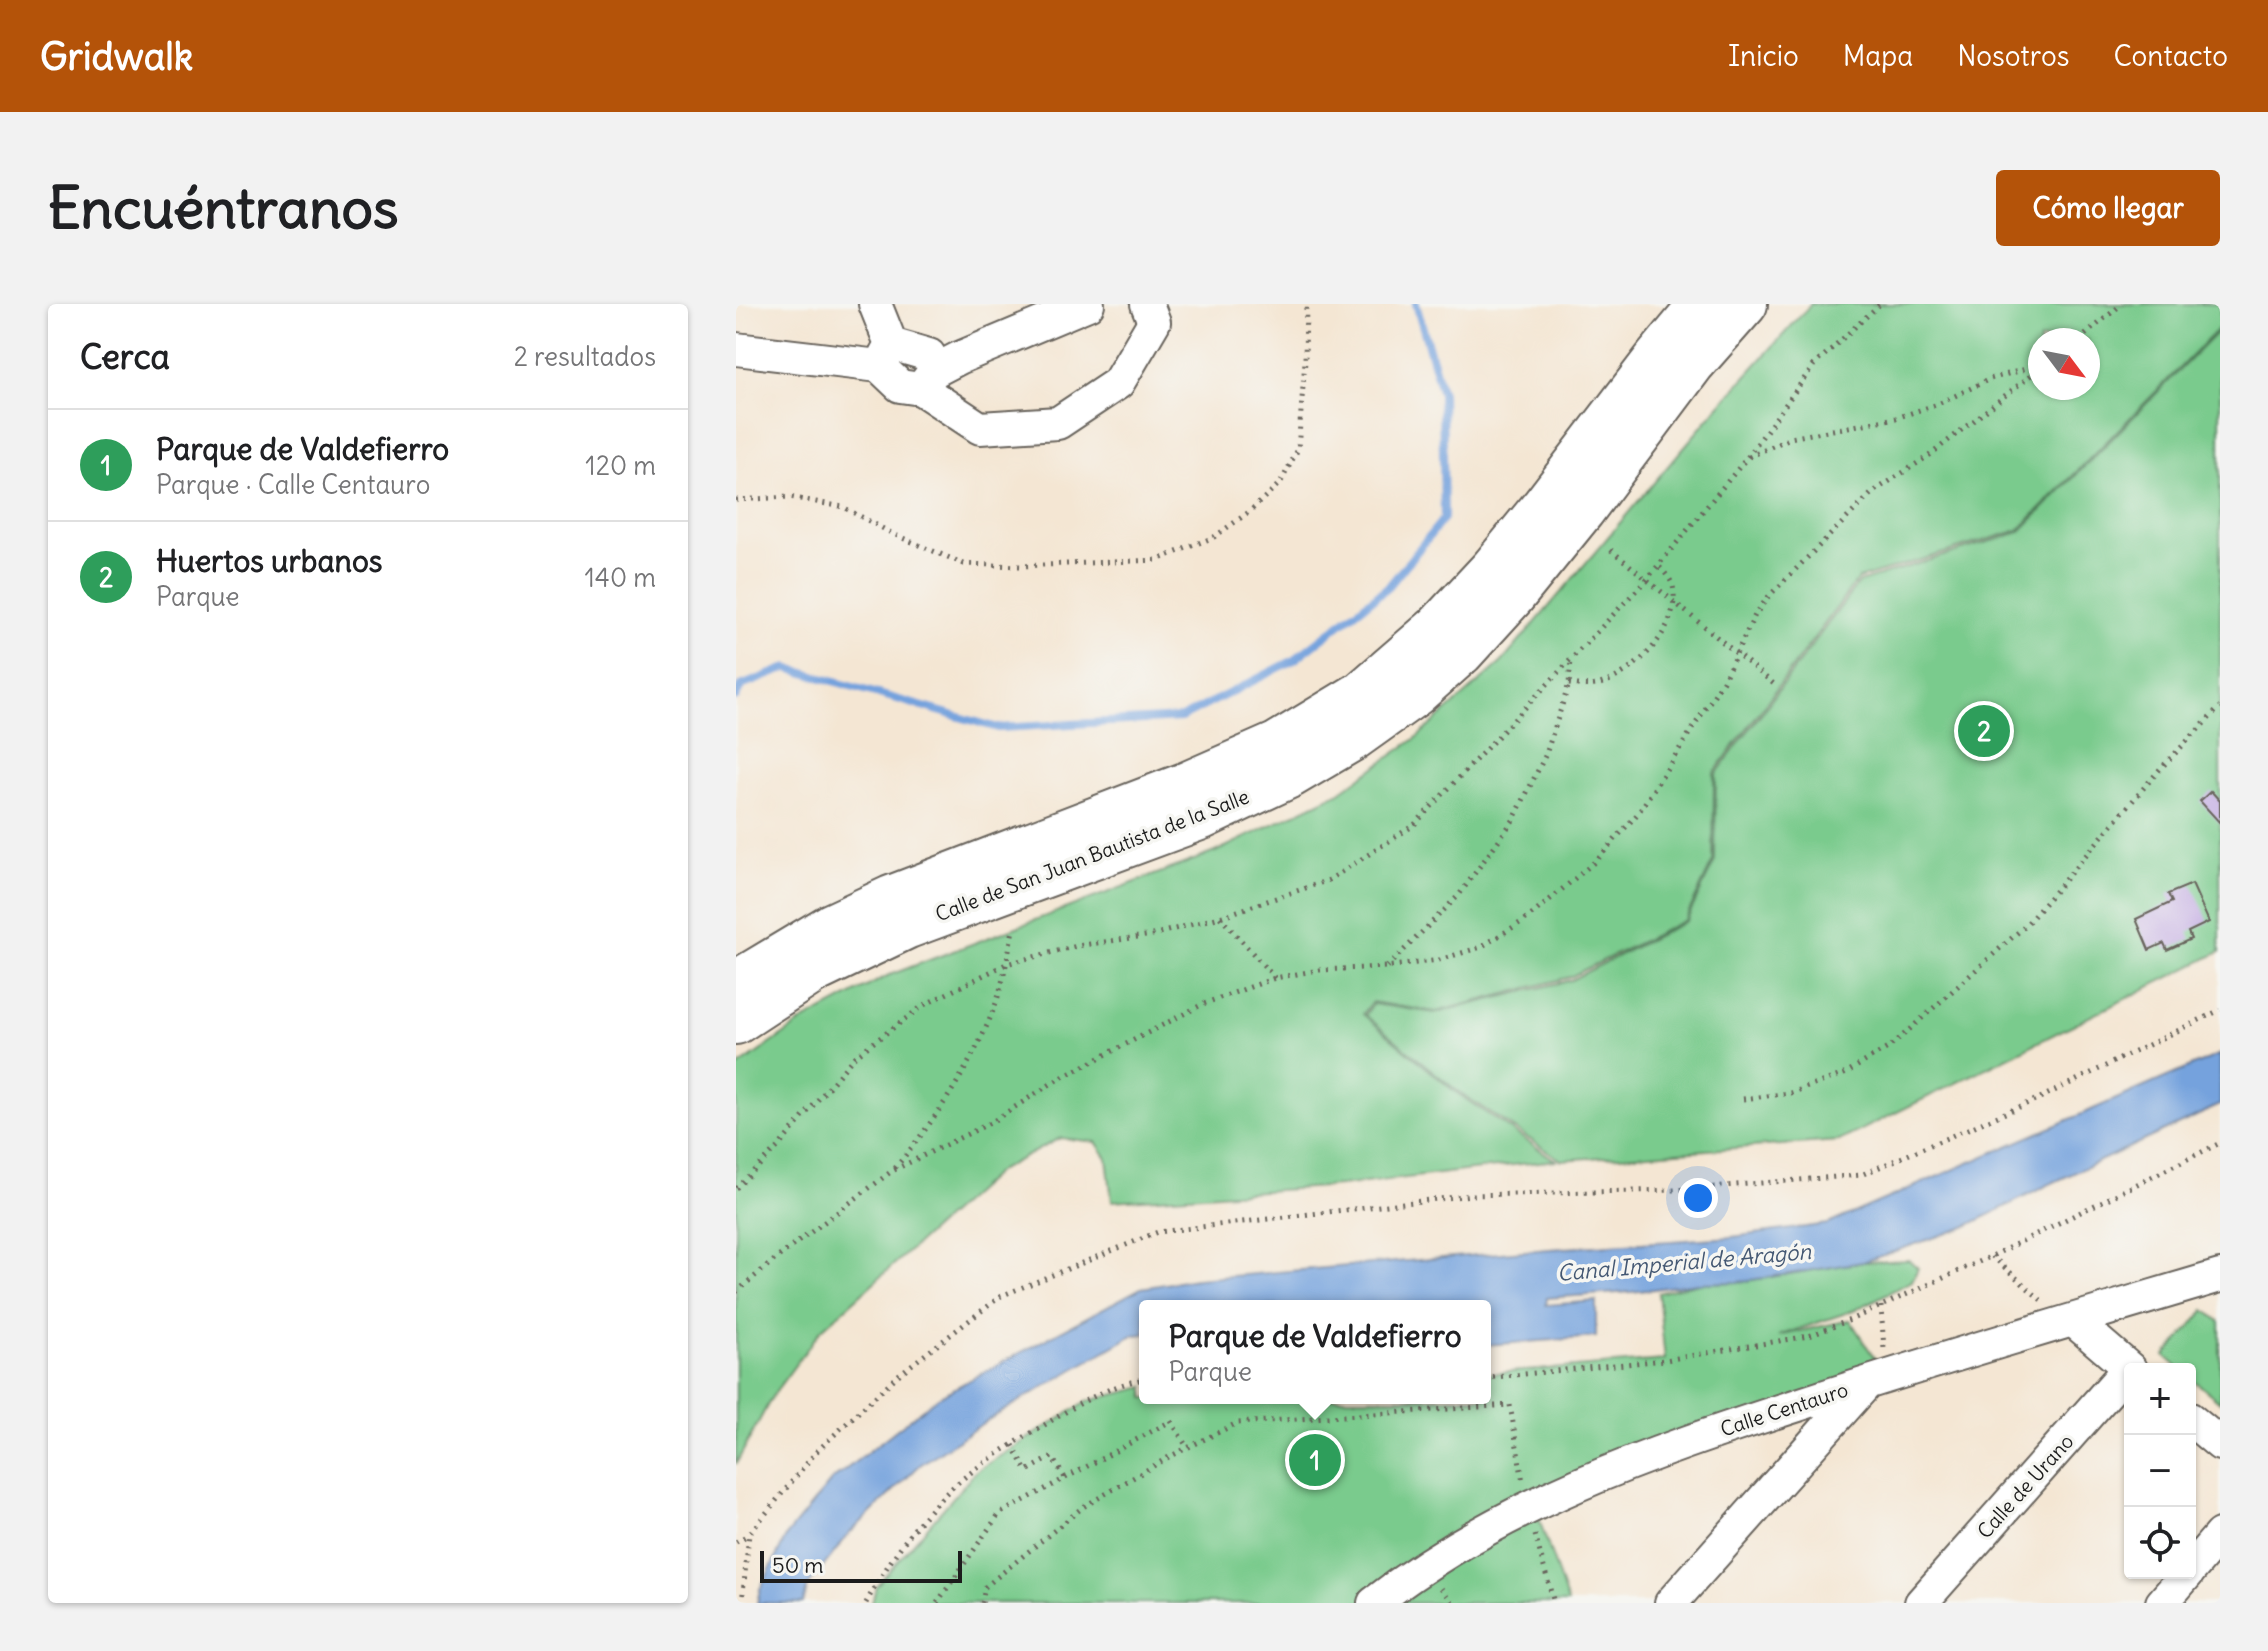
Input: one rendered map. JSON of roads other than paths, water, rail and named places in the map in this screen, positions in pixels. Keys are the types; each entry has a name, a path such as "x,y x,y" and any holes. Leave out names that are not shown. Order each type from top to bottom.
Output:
{"main road":[{"name":"Calle de San Juan Bautista de la Salle","path":"736,983 818,933 879,903 1185,785 1276,745 1362,693 1437,628 1493,568 1702,304"},
{"name":"Calle de San Juan Bautista de la Salle","path":"736,1022 814,971 908,926 1202,817 1291,775 1365,730 1415,694 1462,652 1513,596 1582,511 1692,364 1745,304"}],"street":[{"path":"875,304 885,355 900,386 927,380 959,358 1088,304"},
{"path":"927,380 980,428 1058,423 1118,383 1154,322 1147,304"},
{"path":"736,349 885,355"},
{"name":"Calle Centauro","path":"1374,1603 1424,1567 1527,1508 1601,1473 1665,1448 1877,1379 2220,1276"},
{"path":"2063,1323 2124,1365"},
{"name":"Calle de Urano","path":"1921,1603 2124,1376"},
{"path":"1671,1603 1807,1448 1877,1379"},
{"path":"1807,1448 1814,1417 1811,1401"},
{"path":"2196,1424 2220,1444"},
{"path":"2196,1564 2220,1535"},
{"path":"2162,1603 2183,1579"}],"water":[{"name":"Canal Imperial de Aragón","path":"2220,1054 2220,1105 1965,1227 1863,1262 1739,1282 1698,1283 1632,1292 1547,1298 1546,1305 1596,1301 1596,1337 1491,1345 1491,1300 1139,1300 1139,1334 1133,1335 988,1420 920,1465 849,1534 808,1586 803,1603 757,1603 760,1589 787,1535 831,1481 938,1397 1141,1288 1196,1279 1732,1237 1828,1224"}],"waterway":[{"path":"736,697 741,686 787,668 998,728 1181,718 1294,660 1389,586 1444,518 1442,394 1416,304"}],"place":[{"name":"Huertos urbanos","path":"1984,731"},
{"name":"Parque de Valdefierro","path":"1315,1460"}]}
